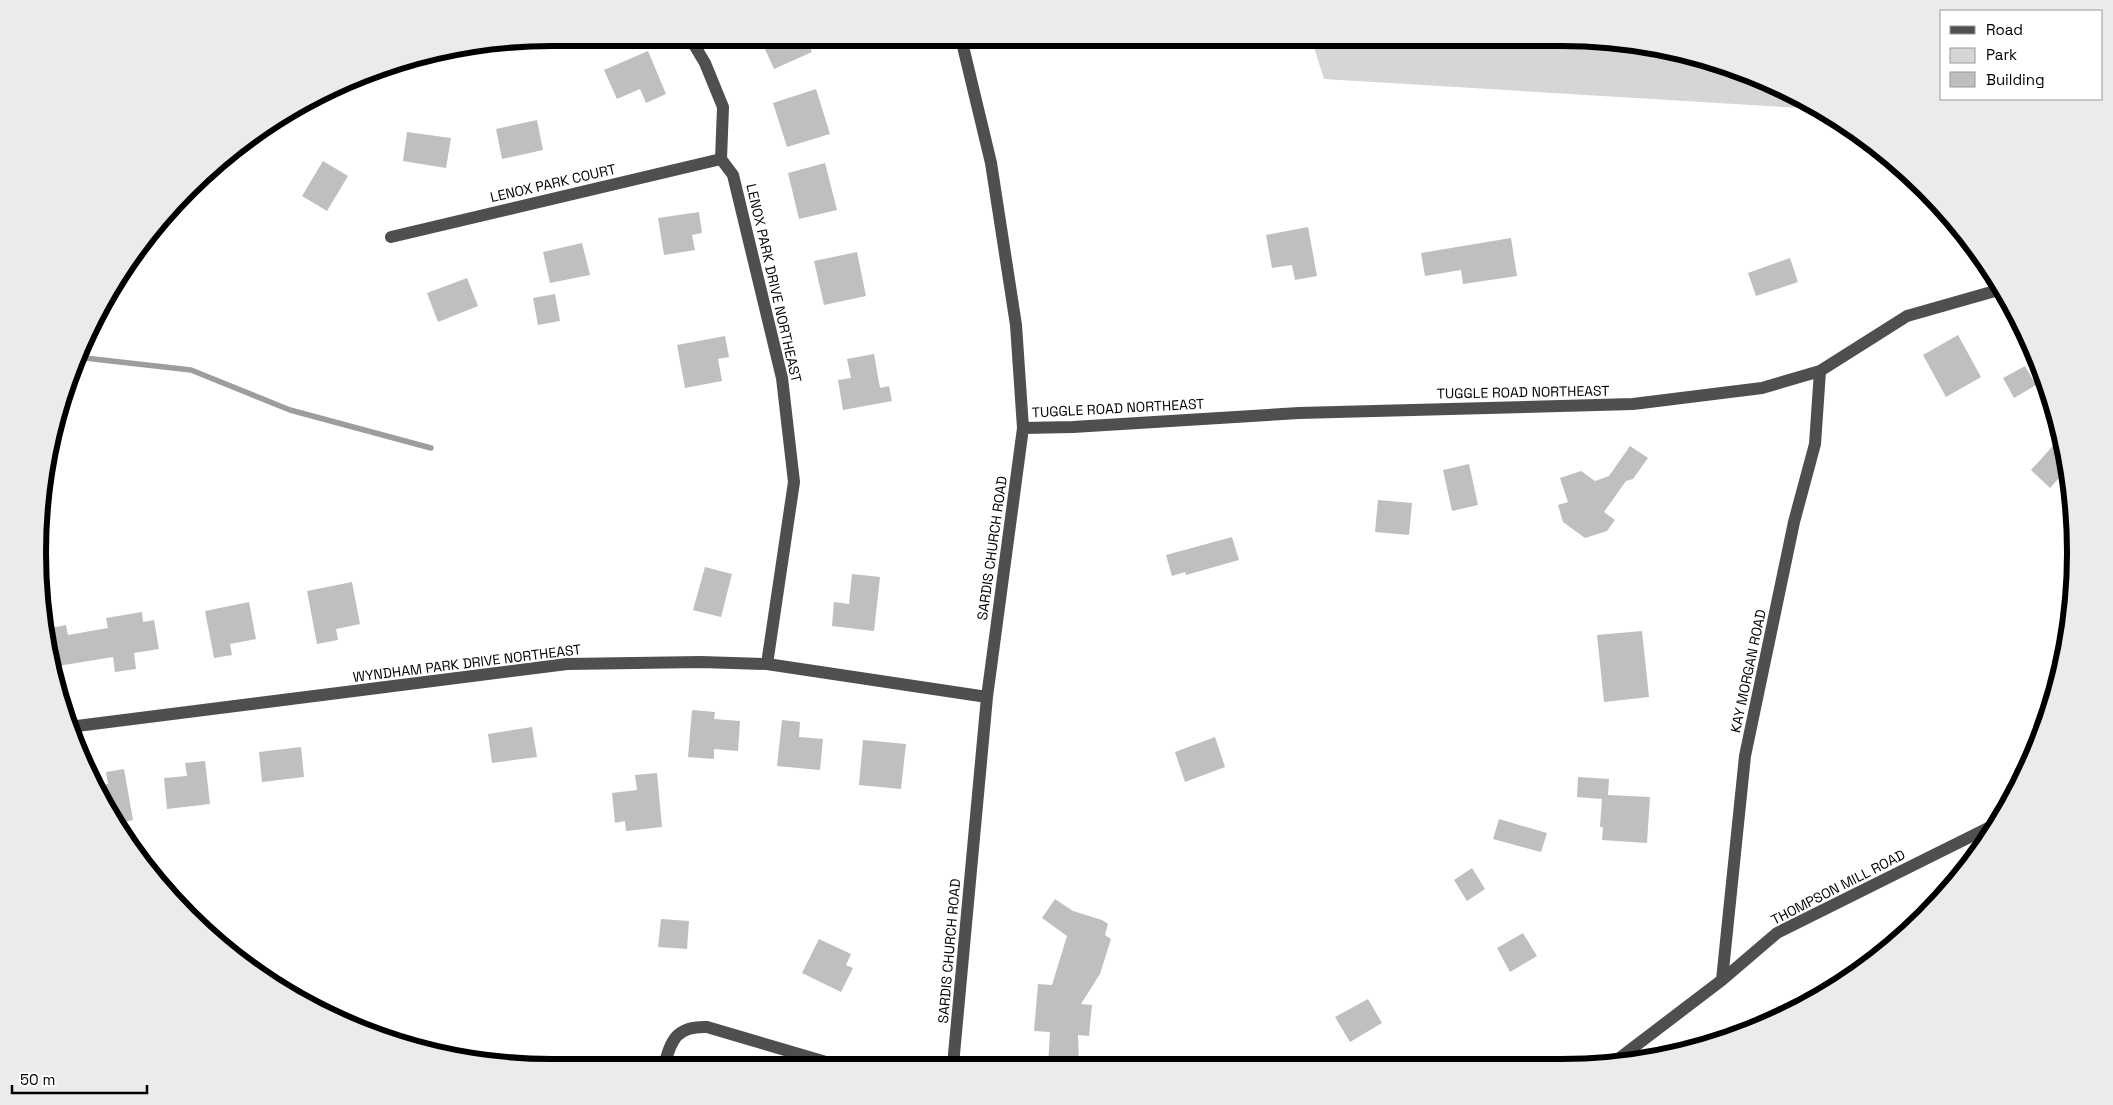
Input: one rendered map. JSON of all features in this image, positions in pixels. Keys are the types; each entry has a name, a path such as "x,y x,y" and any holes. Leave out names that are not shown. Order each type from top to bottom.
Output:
{"street":[{"path":"695,46 705,63 723,107 721,159"},
{"name":"SARDIS CHURCH ROAD","path":"954,1059 987,697 1023,428 1016,325 991,163 963,46"},
{"name":"LENOX PARK COURT","path":"391,237 721,159"},
{"name":"LENOX PARK DRIVE NORTHEAST","path":"721,159 734,175 782,378 794,482 767,664"},
{"name":"TUGGLE ROAD NORTHEAST","path":"1023,428 1073,427 1300,413 1633,404 1762,388 1820,371 1907,316 1994,291"},
{"name":"KAY MORGAN ROAD","path":"1722,980 1745,756 1794,522 1815,444 1820,371"},
{"name":"WYNDHAM PARK DRIVE NORTHEAST","path":"77,726 567,664 702,662 767,664 987,697"},
{"name":"THOMPSON MILL ROAD","path":"1624,1054 1722,980 1777,933 1983,830"},
{"path":"666,1059 670,1045 677,1035 695,1027 707,1027 816,1059"}],"green space":[{"path":"1314,46 1594,47 1659,56 1723,73 1784,98 1803,108 1324,79"}],"building":[{"path":"764,46 809,46 812,52 774,69"},
{"path":"648,51 666,94 646,103 640,89 617,99 604,70"},
{"path":"816,89 830,134 787,147 773,103"},
{"path":"537,120 543,150 502,159 496,129"},
{"path":"407,132 451,138 446,168 403,161"},
{"path":"323,161 348,176 327,211 302,196"},
{"path":"825,163 837,210 799,219 788,173"},
{"path":"699,212 702,233 692,235 695,250 664,255 658,218"},
{"path":"1308,227 1317,276 1295,280 1292,265 1272,268 1266,235"},
{"path":"1511,238 1517,276 1463,284 1461,270 1425,276 1421,253"},
{"path":"582,243 590,275 550,283 543,252"},
{"path":"857,252 866,296 824,305 814,261"},
{"path":"1790,258 1798,282 1756,296 1748,273"},
{"path":"467,278 478,306 438,322 427,293"},
{"path":"555,294 560,321 538,325 533,298"},
{"path":"1958,335 1981,377 1946,397 1923,355"},
{"path":"725,336 729,357 718,359 722,381 685,388 677,345"},
{"path":"874,354 880,388 889,386 892,401 843,410 838,380 851,378 847,359"},
{"path":"2025,366 2036,385 2014,398 2003,378"},
{"path":"2055,444 2060,476 2050,488 2031,470"},
{"path":"1630,446 1648,458 1633,479 1626,481 1604,512 1615,520 1607,531 1585,538 1563,522 1558,505 1568,502 1560,478 1581,471 1595,481 1609,476"},
{"path":"1469,464 1478,505 1452,511 1443,470"},
{"path":"1378,500 1412,503 1409,535 1375,532"},
{"path":"1232,537 1239,560 1186,575 1185,572 1172,576 1166,555"},
{"path":"705,567 732,574 721,617 693,610"},
{"path":"852,574 880,577 874,631 832,626 834,602 849,604"},
{"path":"352,582 360,624 336,629 338,640 317,644 307,591"},
{"path":"249,602 256,639 230,644 232,655 214,658 205,611"},
{"path":"142,612 143,622 154,620 159,649 134,653 136,669 115,672 113,657 60,666 52,628 66,625 68,635 108,628 106,618"},
{"path":"1642,631 1649,697 1604,702 1597,635"},
{"path":"692,710 715,712 714,719 740,721 738,751 714,749 714,759 688,757"},
{"path":"782,720 800,722 799,737 823,739 820,770 777,766"},
{"path":"532,727 537,757 492,763 488,734"},
{"path":"1215,737 1225,767 1185,782 1175,752"},
{"path":"863,740 906,744 901,789 859,785"},
{"path":"301,747 304,777 262,782 259,752"},
{"path":"205,761 210,804 167,809 164,778 187,776 185,763"},
{"path":"124,769 133,820 124,822 114,806 103,785 108,784 106,772"},
{"path":"657,773 662,827 626,831 625,821 615,823 612,793 637,790 635,775"},
{"path":"1578,777 1609,779 1608,795 1650,797 1647,843 1602,840 1603,827 1600,827 1602,799 1577,797"},
{"path":"1499,819 1547,833 1541,852 1493,839"},
{"path":"1472,868 1485,889 1467,901 1454,880"},
{"path":"1055,899 1073,911 1102,920 1108,924 1105,935 1111,939 1100,974 1081,1004 1092,1005 1089,1036 1078,1035 1079,1059 1048,1059 1050,1032 1034,1031 1038,984 1052,985 1067,936 1042,918"},
{"path":"661,919 689,921 687,949 658,947"},
{"path":"1523,933 1537,956 1510,972 1497,948"},
{"path":"819,939 851,954 846,965 853,968 841,992 802,973"},
{"path":"1368,999 1382,1023 1350,1042 1335,1017"}],"waterway":[{"path":"85,358 191,370 290,410 431,448"}]}
